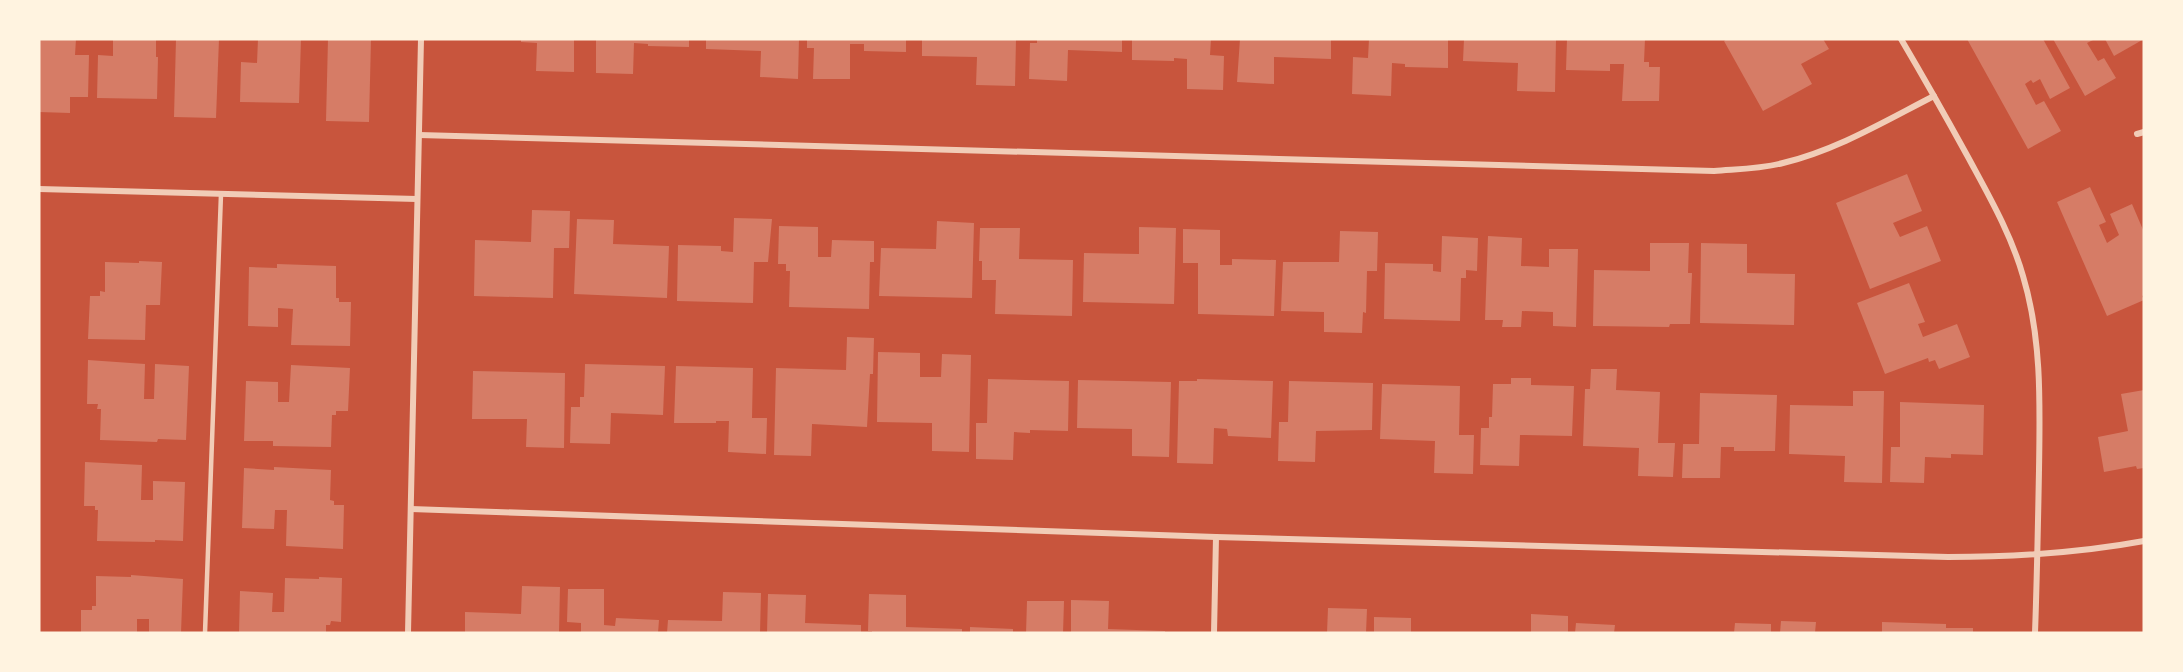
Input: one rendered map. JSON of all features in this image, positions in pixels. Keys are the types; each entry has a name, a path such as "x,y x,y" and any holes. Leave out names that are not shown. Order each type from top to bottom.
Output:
{"street":[{"path":"408,633 421,39"},
{"path":"1901,39 1989,195 2024,277 2037,346 2040,411 2035,633"},
{"path":"419,135 1714,171 1782,164 1814,154 1843,143 1934,96"},
{"path":"2137,134 2144,132"},
{"path":"39,189 417,200"},
{"path":"411,509 1216,537 1948,557 2075,552 2144,541"},
{"path":"1214,633 1216,537"}],"lane":[{"path":"204,633 221,194"}],"building":[{"path":"39,39 76,39 75,55 89,55 88,97 70,97 70,113 39,112"},
{"path":"113,39 156,39 157,99 97,98 98,55 113,56"},
{"path":"176,39 219,39 216,118 174,117"},
{"path":"258,39 301,39 299,103 240,102 241,62 257,63"},
{"path":"328,39 371,39 369,122 326,121"},
{"path":"521,39 574,39 574,72 536,71 537,43 521,42"},
{"path":"596,39 689,39 689,47 648,46 648,44 634,43 633,74 596,73"},
{"path":"706,39 799,39 798,79 760,77 761,51 706,49"},
{"path":"807,39 906,39 906,52 864,51 864,44 850,44 850,79 813,79 814,48 807,48"},
{"path":"922,39 1016,39 1015,86 976,85 977,57 922,56"},
{"path":"1037,39 1122,39 1122,52 1068,50 1067,81 1029,79 1030,43 1037,43"},
{"path":"1132,39 1211,39 1210,55 1224,56 1223,90 1187,89 1187,59 1132,60"},
{"path":"1240,39 1331,39 1331,59 1274,57 1274,84 1237,82"},
{"path":"1369,39 1448,39 1448,68 1405,67 1405,64 1392,63 1391,96 1352,94 1353,57 1368,58"},
{"path":"1464,39 1556,39 1555,92 1517,91 1518,63 1463,61"},
{"path":"1567,39 1645,39 1644,62 1649,62 1649,67 1660,67 1659,101 1622,101 1624,64 1610,64 1610,71 1566,70"},
{"path":"1727,39 1823,39 1829,49 1801,64 1812,84 1763,111 1724,41"},
{"path":"1967,39 2043,39 2070,88 2050,99 2040,79 2033,83 2031,80 2025,84 2036,105 2044,101 2061,131 2028,149"},
{"path":"2053,39 2095,39 2087,43 2098,61 2104,58 2116,78 2085,96"},
{"path":"2105,39 2144,39 2114,56"},
{"path":"1907,174 1922,211 1893,223 1900,237 1927,226 1941,261 1870,289 1836,203"},
{"path":"2090,187 2106,222 2099,225 2107,243 2119,235 2110,214 2132,204 2144,232 2144,295 2142,296 2144,300 2107,316 2057,202"},
{"path":"532,210 570,211 569,248 554,248 553,298 474,296 475,240 531,242"},
{"path":"734,218 772,219 768,262 754,262 753,303 677,301 678,245 721,246 721,251 733,252"},
{"path":"577,219 614,220 613,244 669,246 667,298 574,294"},
{"path":"937,221 974,223 972,298 879,296 881,248 936,249"},
{"path":"779,226 818,227 818,257 831,257 832,240 874,241 874,262 870,262 869,309 789,307 790,271 786,271 786,264 778,264"},
{"path":"1139,227 1176,228 1174,304 1083,302 1084,253 1139,254"},
{"path":"980,228 1020,228 1019,259 1073,260 1072,316 995,314 996,280 982,280 982,261 979,261"},
{"path":"1183,229 1220,230 1220,265 1232,265 1232,259 1276,260 1274,316 1198,314 1198,263 1183,263"},
{"path":"1340,231 1378,232 1377,271 1367,271 1366,313 1363,312 1362,333 1324,332 1324,312 1281,311 1283,262 1339,262"},
{"path":"1442,236 1478,238 1477,271 1466,270 1466,278 1461,278 1460,321 1384,319 1385,263 1433,264 1433,271 1441,272"},
{"path":"1488,236 1522,238 1521,266 1549,267 1549,249 1578,249 1576,327 1553,326 1553,312 1522,311 1521,327 1502,327 1503,320 1485,320"},
{"path":"1650,243 1689,243 1688,273 1692,273 1690,324 1670,324 1669,327 1593,326 1594,270 1650,271"},
{"path":"1701,243 1747,244 1747,273 1795,274 1794,325 1700,323"},
{"path":"139,261 162,262 160,305 146,305 145,340 88,339 90,296 100,296 100,291 105,292 105,262 139,263"},
{"path":"277,264 336,266 336,298 339,298 339,302 351,302 350,346 291,345 293,309 278,308 278,327 248,326 249,267 277,268"},
{"path":"1909,283 1925,322 1918,324 1923,337 1957,324 1970,357 1939,369 1935,360 1929,362 1928,358 1885,374 1857,303"},
{"path":"847,337 874,338 873,374 870,374 867,427 812,424 811,456 774,455 776,368 846,370"},
{"path":"878,352 920,353 920,377 941,377 942,354 971,355 969,452 932,451 932,423 877,422"},
{"path":"88,360 145,364 144,399 154,399 155,364 189,366 186,440 158,439 157,442 100,440 101,409 97,409 98,404 87,404"},
{"path":"585,364 665,366 663,415 611,413 610,444 570,443 571,407 580,407 580,397 584,397"},
{"path":"291,365 350,368 348,411 336,411 336,415 332,415 331,447 273,446 273,441 244,441 246,381 278,382 278,402 289,402"},
{"path":"676,366 753,368 752,418 767,418 766,454 728,452 729,421 674,423"},
{"path":"1591,369 1617,369 1616,390 1660,392 1658,443 1675,443 1673,477 1638,476 1639,448 1583,446 1585,389 1590,389"},
{"path":"473,371 565,373 564,448 526,447 527,419 472,419"},
{"path":"1511,378 1531,378 1531,385 1574,386 1572,436 1520,435 1519,466 1480,465 1481,428 1489,428 1489,417 1492,417 1493,384 1511,384"},
{"path":"988,379 1069,381 1068,431 1014,432 1013,460 976,459 976,423 987,423"},
{"path":"1197,379 1273,381 1271,438 1228,436 1227,429 1214,428 1213,464 1177,463 1179,381 1197,381"},
{"path":"1078,380 1171,382 1169,457 1132,456 1132,429 1077,428"},
{"path":"1289,381 1373,383 1372,430 1316,431 1315,462 1278,461 1279,422 1288,422"},
{"path":"1382,384 1460,386 1459,435 1474,435 1473,474 1434,473 1435,441 1380,439"},
{"path":"2144,390 2144,468 2137,469 2136,466 2104,472 2098,437 2128,431 2121,394"},
{"path":"1853,391 1884,391 1882,483 1844,482 1845,456 1789,454 1790,405 1853,406"},
{"path":"1700,393 1777,395 1775,451 1734,451 1734,447 1721,447 1720,478 1682,478 1683,444 1699,444"},
{"path":"1900,402 1984,405 1983,455 1951,454 1951,458 1925,457 1924,483 1890,482 1891,447 1900,447"},
{"path":"85,462 142,465 141,500 153,500 153,481 185,482 183,541 97,541 98,510 95,510 95,506 84,506"},
{"path":"274,467 331,470 330,500 334,501 334,505 344,505 343,549 286,546 287,510 275,510 274,529 242,528 244,468 274,470"},
{"path":"131,575 183,579 181,633 149,633 149,619 137,619 137,633 81,633 81,610 92,610 92,606 96,606 96,576 131,577"},
{"path":"319,577 342,578 341,622 331,621 330,625 326,625 326,633 239,633 240,591 273,593 272,612 284,612 285,578 319,579"},
{"path":"522,586 560,587 559,633 465,633 465,612 521,614"},
{"path":"568,589 604,589 604,625 615,626 616,618 659,620 658,633 581,633 581,623 567,622"},
{"path":"723,592 761,593 760,633 667,633 668,620 722,621"},
{"path":"768,594 806,595 805,623 861,625 861,633 767,633"},
{"path":"869,594 906,595 906,627 962,629 962,633 872,633 868,631"},
{"path":"1071,600 1109,601 1108,629 1165,631 1165,633 1071,633"},
{"path":"1027,601 1064,601 1063,633 1026,633"},
{"path":"1328,608 1367,609 1366,633 1327,633"},
{"path":"1531,614 1568,616 1568,633 1531,633"},
{"path":"1374,617 1411,618 1411,633 1374,633"},
{"path":"1781,621 1816,622 1815,633 1780,633"},
{"path":"1882,622 1946,624 1946,628 1973,628 1973,633 1882,633"},
{"path":"1576,623 1615,625 1614,633 1575,633"},
{"path":"1735,623 1771,624 1771,633 1734,633"},
{"path":"970,627 1013,629 1013,633 970,633"}]}
